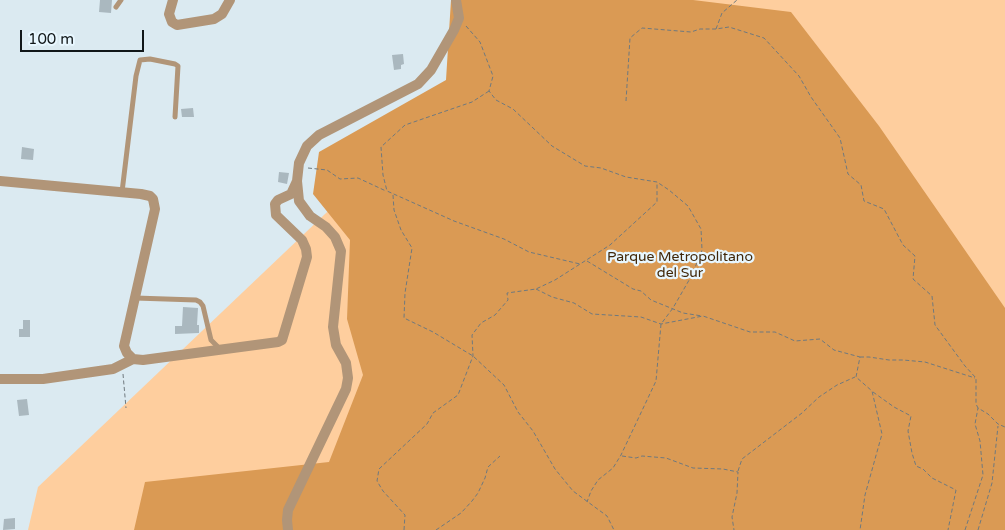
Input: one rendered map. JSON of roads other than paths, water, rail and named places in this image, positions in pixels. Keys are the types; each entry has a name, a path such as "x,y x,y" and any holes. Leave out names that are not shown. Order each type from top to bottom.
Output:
{"street":[{"path":"173,0 169,14 170,19 177,25 184,25 214,19 222,14 230,0"},
{"path":"0,379 43,379 112,369 129,361 282,340 307,257 302,240 276,215 275,204 290,194 296,182 307,146 319,136 418,84 431,70 456,26 458,18 456,0"},
{"path":"0,181 150,196 154,202 155,210 124,346 129,361"},
{"path":"288,530 288,510 346,389 348,378 346,363 336,345 333,327 340,251 334,237 326,227 310,216 298,202 296,182"}],"lane":[{"path":"116,6 121,0"},
{"path":"122,192 136,76 140,60 150,59 178,66 175,117"},
{"path":"135,298 196,300 200,302 203,306 211,340 221,349"}],"park label":[{"name":"Parque Metropolitano del Sur","path":"680,266"}]}
